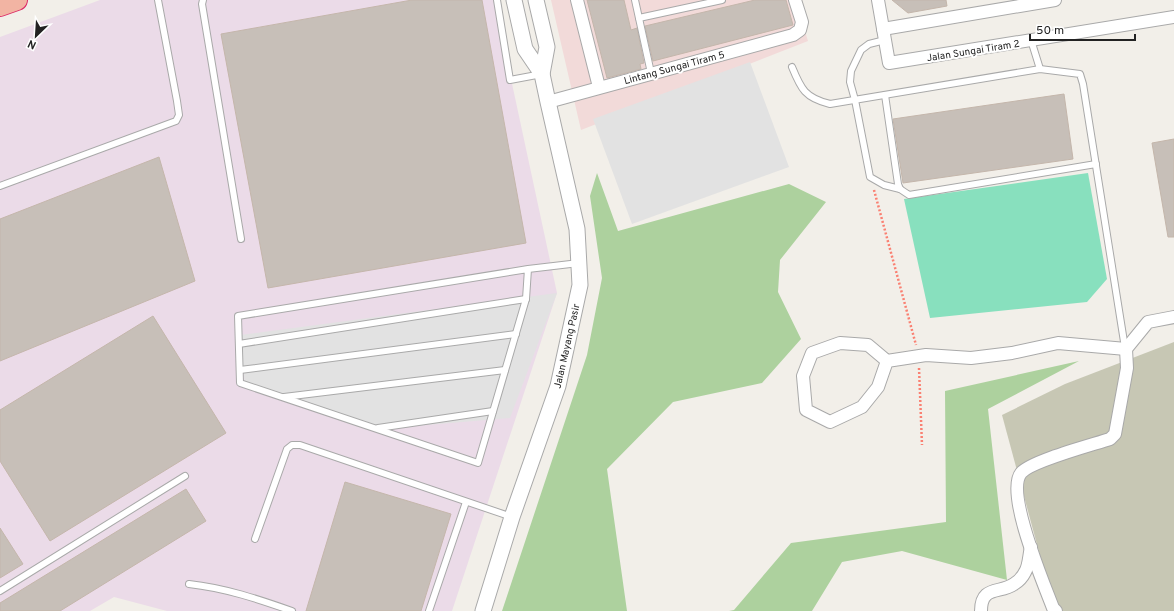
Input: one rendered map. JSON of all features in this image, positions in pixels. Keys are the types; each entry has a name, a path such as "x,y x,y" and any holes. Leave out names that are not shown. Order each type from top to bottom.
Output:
{"highway":[{"path":"0,6 17,0"}],"street":[{"name":"Jalan Mayang Pasir","path":"483,611 512,518 558,386 580,285 577,229 542,74 525,49 514,0"},
{"name":"Jalan Mayang Pasir","path":"536,0 547,46 542,74"},
{"path":"577,0 599,88"},
{"name":"Lintang Sungai Tiram 5","path":"548,102 793,35 800,30 802,22 795,0"},
{"path":"878,0 884,34 1055,0"},
{"name":"Jalan Sungai Tiram 2","path":"884,34 890,63 1174,17"},
{"path":"1056,611 1053,608 1031,547 1018,499 1017,487 1021,473 1033,464 1110,439 1115,434 1127,368 1126,350 1148,322 1174,317"},
{"path":"887,361 878,387 862,407 830,422 806,410 803,376 812,353 840,343 868,345 887,361 919,356 971,358 1012,353 1058,343 1126,350"},
{"path":"981,611 984,598 989,592 1014,585 1020,579 1026,571 1031,547"}],"lane":[{"path":"0,186 176,121 179,115 177,101 158,0"},
{"path":"203,0 202,4 241,239"},
{"path":"497,0 510,80 542,74"},
{"path":"635,0 651,73"},
{"path":"639,18 722,0"},
{"path":"884,34 861,50 851,71 850,82 870,177 884,185 900,189 909,195 1096,164"},
{"path":"1031,40 1040,69"},
{"path":"792,66 804,92 814,98 830,104 1040,69 1080,74 1083,84 1126,350"},
{"path":"885,95 900,189"},
{"path":"528,269 526,299 478,463 240,383 238,316 528,269 579,263"},
{"path":"239,344 526,299"},
{"path":"240,370 516,334"},
{"path":"282,397 505,370"},
{"path":"375,428 493,411"},
{"path":"254,539 287,449 292,445 300,445 512,518"},
{"path":"0,591 185,476"},
{"path":"428,611 466,502"},
{"path":"189,584 209,586 236,592 292,611"}],"path":[{"path":"870,177 919,356 922,445"}],"shaded area":[{"path":"100,0 494,0 557,293 452,611 167,611 114,597 90,611 0,611 0,37"},
{"path":"551,0 795,0 808,41 581,130"},
{"path":"750,62 789,167 632,224 593,119"},
{"path":"557,293 510,418 367,430 245,386 240,335"},
{"path":"1174,342 1174,611 1055,611 1002,415 1065,384"}],"green space":[{"path":"597,173 618,231 789,184 826,202 780,260 778,292 801,339 762,383 673,402 607,469 627,611 502,611 587,355 602,278 590,196"},
{"path":"1088,173 1107,279 1087,302 930,318 904,199"},
{"path":"1079,361 988,409 1007,580 902,551 842,562 812,611 729,611 734,610 791,543 946,522 945,391"}],"building":[{"path":"412,0 482,0 526,243 268,288 221,34"},
{"path":"587,0 624,0 631,30 637,28 644,63 640,64 641,69 607,78"},
{"path":"755,0 786,0 793,25 653,61 645,26"},
{"path":"892,0 946,0 947,6 908,13"},
{"path":"1064,94 1073,159 903,183 893,119"},
{"path":"1174,139 1174,237 1168,237 1152,143"},
{"path":"159,157 195,281 0,361 0,219"},
{"path":"153,316 226,433 50,541 0,461 0,410"},
{"path":"345,482 451,514 421,611 306,611"},
{"path":"186,489 206,521 60,611 0,611 0,603"},
{"path":"0,528 23,564 0,578"}]}
